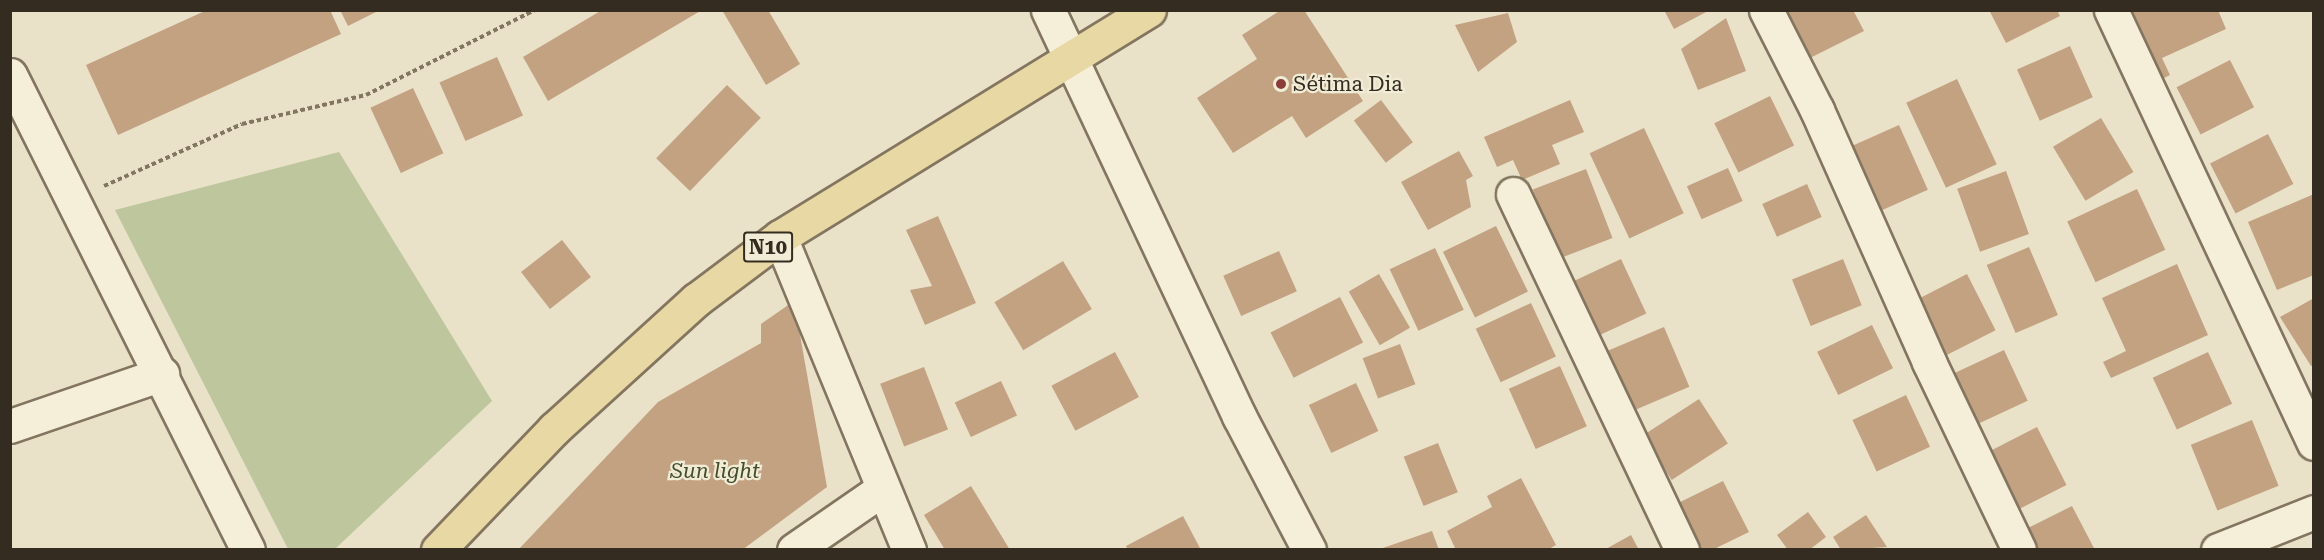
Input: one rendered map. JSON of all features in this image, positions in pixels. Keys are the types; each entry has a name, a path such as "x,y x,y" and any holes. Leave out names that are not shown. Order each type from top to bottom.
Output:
{"main road":[{"name":"N10","path":"438,549 563,421 696,300 780,237 1149,10"}],"street":[{"path":"1048,10 1239,416 1310,549"},
{"path":"1766,10 1817,110 1929,362 2019,549"},
{"path":"2110,10 2313,443"},
{"path":"10,75 76,198 248,549"},
{"path":"1513,194 1682,549"},
{"path":"780,237 881,490 909,549"},
{"path":"10,426 162,374"},
{"path":"794,549 881,490"},
{"path":"2218,549 2313,512"}],"path":[{"path":"76,198 242,124 366,95 534,10"}],"green space":[{"path":"339,152 492,401 335,549 288,549 115,210"}],"building":[{"path":"207,10 330,10 341,34 118,135 86,65"},
{"path":"340,10 380,10 348,26"},
{"path":"602,10 702,10 548,101 523,57"},
{"path":"722,10 768,10 800,64 766,85"},
{"path":"1281,10 1304,10 1363,101 1306,138 1292,116 1233,153 1197,98 1257,59 1242,35"},
{"path":"1664,10 1710,10 1674,29"},
{"path":"1775,10 1853,10 1864,31 1802,62"},
{"path":"1989,10 2057,10 2060,16 2006,43"},
{"path":"2135,10 2218,10 2226,29 2162,58 2170,75 2152,84 2121,17"},
{"path":"1508,13 1517,42 1478,72 1455,25"},
{"path":"1726,18 1746,71 1698,90 1681,49"},
{"path":"2070,46 2093,97 2040,121 2017,70"},
{"path":"497,57 523,115 465,141 439,83"},
{"path":"2230,60 2254,107 2201,134 2177,87"},
{"path":"1957,79 1997,164 1946,188 1906,103"},
{"path":"727,85 761,118 690,191 656,158"},
{"path":"413,88 443,153 401,173 370,108"},
{"path":"1770,96 1794,145 1738,173 1714,123"},
{"path":"1381,100 1413,142 1386,163 1354,120"},
{"path":"1570,100 1584,132 1552,145 1560,164 1522,180 1513,160 1497,167 1484,137"},
{"path":"2101,118 2133,172 2085,201 2053,147"},
{"path":"1899,125 1928,190 1874,214 1845,149"},
{"path":"1644,128 1684,213 1629,239 1590,153"},
{"path":"2268,134 2293,184 2236,213 2210,164"},
{"path":"1459,151 1473,176 1466,180 1471,207 1428,230 1401,182"},
{"path":"1728,168 1743,201 1702,219 1687,186"},
{"path":"1586,169 1613,238 1559,259 1533,189"},
{"path":"2006,171 2029,234 1980,252 1957,189"},
{"path":"1807,184 1822,217 1777,237 1762,204"},
{"path":"2137,189 2165,250 2096,282 2067,222"},
{"path":"2314,194 2314,275 2277,290 2248,222"},
{"path":"938,216 976,303 925,325 910,290 932,286 906,230"},
{"path":"1496,226 1528,292 1475,317 1443,252"},
{"path":"562,240 591,277 550,309 521,272"},
{"path":"2029,247 2058,315 2016,333 1987,265"},
{"path":"1435,248 1464,310 1418,331 1390,269"},
{"path":"1279,251 1297,291 1241,316 1223,276"},
{"path":"1621,259 1646,313 1590,340 1565,285"},
{"path":"1843,259 1862,305 1811,326 1792,280"},
{"path":"1063,261 1092,309 1023,350 994,302"},
{"path":"2177,264 2208,335 2111,378 2103,362 2126,351 2102,298"},
{"path":"1379,274 1410,328 1380,345 1349,292"},
{"path":"1967,274 1996,330 1940,358 1912,302"},
{"path":"1340,297 1363,342 1294,378 1271,332"},
{"path":"2314,298 2314,365 2311,366 2280,317"},
{"name":"Sun light","path":"794,301 827,487 742,550 518,550 658,402 761,343 761,324"},
{"path":"1531,303 1556,356 1501,382 1476,329"},
{"path":"1872,325 1893,368 1838,395 1817,352"},
{"path":"1664,327 1689,387 1631,411 1606,352"},
{"path":"1400,344 1415,384 1378,398 1363,358"},
{"path":"2004,350 2028,401 1972,427 1949,376"},
{"path":"1115,352 1139,397 1075,431 1051,386"},
{"path":"2208,352 2232,404 2177,429 2153,378"},
{"path":"1560,366 1587,426 1536,449 1509,389"},
{"path":"924,367 948,430 904,446 880,384"},
{"path":"1001,381 1017,415 971,437 955,403"},
{"path":"1356,383 1378,431 1331,453 1309,405"},
{"path":"1906,395 1930,447 1877,472 1853,420"},
{"path":"1699,399 1728,443 1672,480 1643,435"},
{"path":"2252,420 2279,486 2217,511 2191,445"},
{"path":"2037,427 2067,485 2016,511 1986,453"},
{"path":"1438,443 1458,492 1424,506 1404,457"},
{"path":"1521,478 1556,545 1547,550 1456,550 1447,531 1492,507 1487,496"},
{"path":"1723,481 1749,532 1712,550 1691,550 1670,507"},
{"path":"971,486 1010,550 945,550 924,515"},
{"path":"2072,506 2095,550 2029,550 2020,532"},
{"path":"1808,512 1826,537 1809,550 1788,550 1777,535"},
{"path":"1866,515 1887,547 1841,550 1833,537"},
{"path":"1183,516 1201,550 1128,550 1126,546"},
{"path":"1432,531 1439,550 1380,550 1380,549"},
{"path":"1631,535 1639,550 1604,550"}],"place":[{"name":"Sétima Dia","path":"1281,84"}]}
